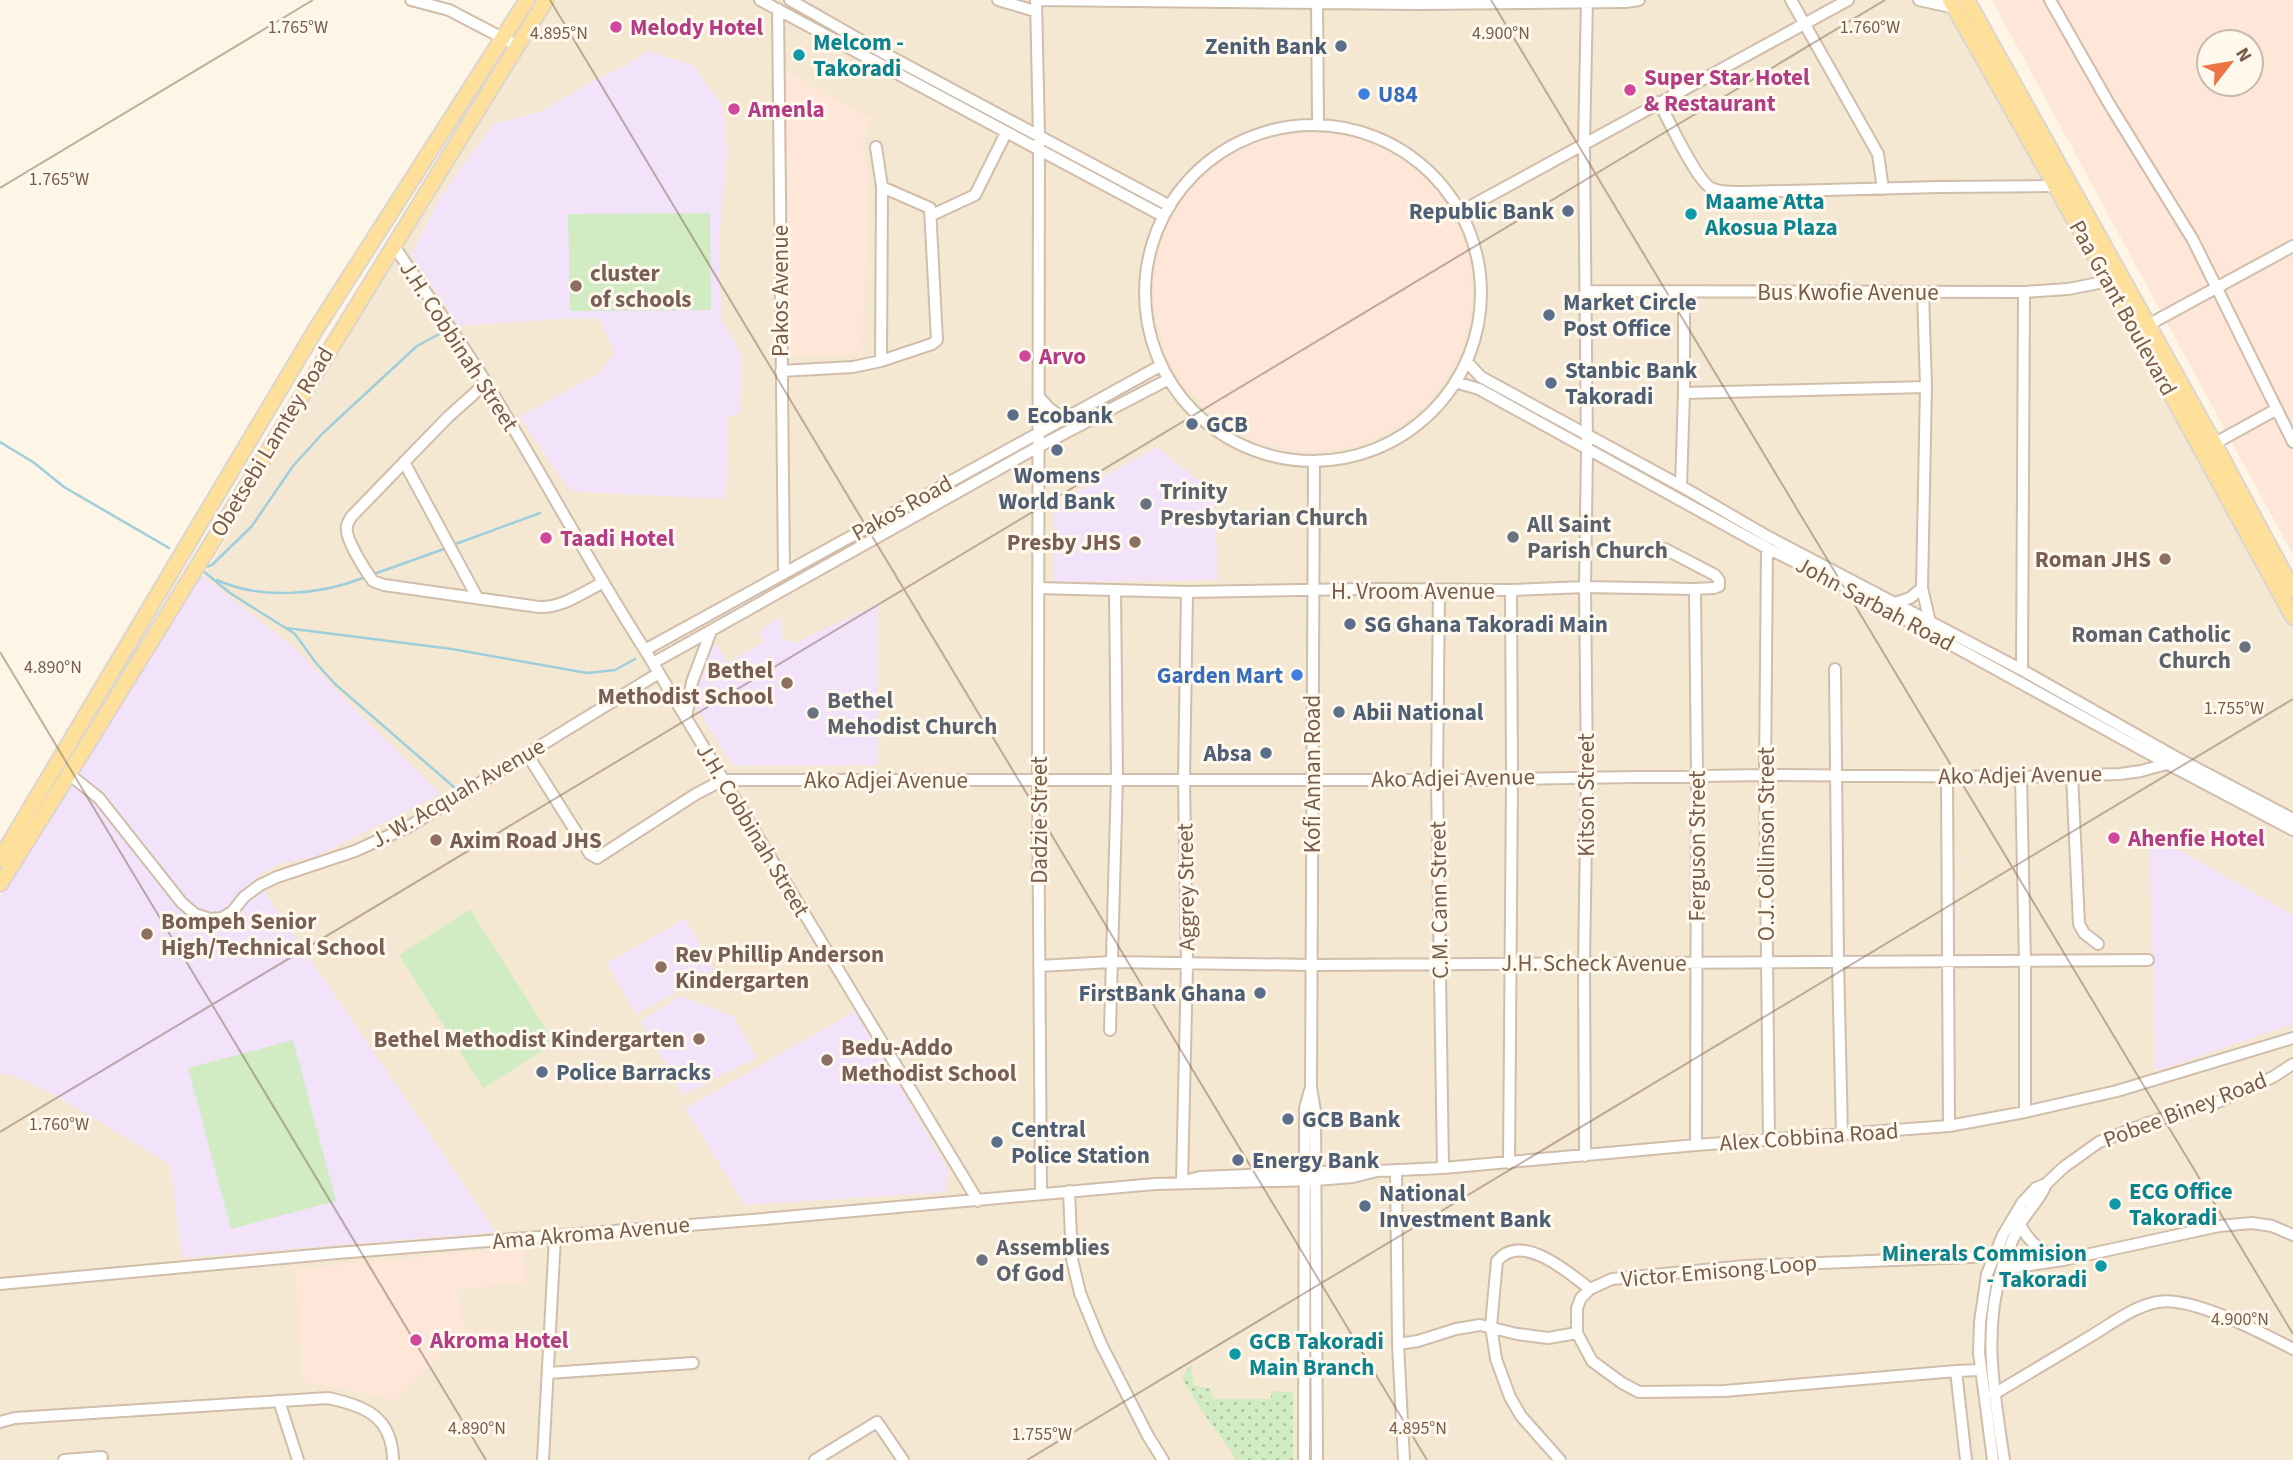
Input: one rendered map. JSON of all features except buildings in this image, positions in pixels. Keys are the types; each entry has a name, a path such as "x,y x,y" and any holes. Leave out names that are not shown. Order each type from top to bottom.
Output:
{"main road":[{"name":"Obetsebi Lamtey Road","path":"0,859 316,329 527,0"},
{"name":"Obetsebi Lamtey Road","path":"0,884 70,775 216,533 282,430 348,317 546,0"},
{"name":"Paa Grant Boulevard","path":"1957,3 2148,325 2293,617"},
{"name":"Paa Grant Boulevard","path":"2031,127 2054,186 2293,590"}],"street":[{"path":"411,0 449,10 503,36 517,46"},
{"path":"760,0 1163,216"},
{"path":"790,0 1170,206"},
{"path":"998,0 1036,4 1639,0"},
{"path":"1791,0 1878,154 1883,189"},
{"path":"1461,212 1848,0"},
{"path":"1919,0 1957,3"},
{"path":"2050,0 2108,102 2175,210 2293,442"},
{"name":"Kitson Street","path":"1585,1156 1587,291 1584,144 1587,1"},
{"path":"1317,2 1318,124"},
{"path":"1036,4 1038,151"},
{"name":"Pakos Avenue","path":"778,9 784,573"},
{"path":"1659,102 1698,173 1711,188 1745,192 2054,186"},
{"path":"1318,124 1361,131 1401,149 1435,176 1461,212 1474,243 1480,276 1481,310 1467,362 1435,409 1402,436 1362,454 1314,462 1281,458 1244,446 1211,426 1167,380 1160,366 1147,317 1147,265 1163,216 1190,177 1227,147 1271,129 1318,124"},
{"path":"932,215 975,195 1006,134"},
{"path":"876,147 882,187 881,361"},
{"name":"Dadzie Street","path":"1038,151 1041,1194"},
{"path":"781,371 853,367 881,361 937,340 932,215 926,205 882,187"},
{"name":"J.H. Cobbinah Street","path":"394,246 439,309 486,383 602,583 978,1201"},
{"path":"2148,325 2293,246"},
{"name":"Bus Kwofie Avenue","path":"1587,291 2024,292 2068,289 2109,281"},
{"path":"1681,486 1684,292"},
{"path":"1923,292 1926,387 1922,588 1930,622"},
{"path":"2022,670 2024,292"},
{"name":"John Sarbah Road","path":"1467,362 1481,377 1765,535 2022,670 2181,760 2293,819"},
{"name":"Pakos Road","path":"645,650 1160,366"},
{"name":"Pakos Road","path":"656,668 711,631 1038,447 1167,380"},
{"name":"John Sarbah Road","path":"1455,382 1479,389 1767,548 1862,595 2293,830"},
{"path":"486,383 352,516 347,525 347,535 367,573 373,581 384,585 551,607 602,583"},
{"path":"1684,393 1926,387"},
{"path":"1039,397 1064,419"},
{"path":"2208,447 2277,408"},
{"path":"404,462 477,597"},
{"name":"Kofi Annan Road","path":"1304,1460 1315,1111 1311,1087 1314,462"},
{"name":"O.J. Collinson Street","path":"1767,548 1765,775 1769,1141"},
{"path":"1665,549 1715,575 1718,580 1718,586 1714,588 1695,589"},
{"name":"H. Vroom Avenue","path":"1038,588 1187,592 1585,587 1695,589"},
{"path":"1895,603 1910,598 1922,588"},
{"name":"Ferguson Street","path":"1695,589 1696,1145"},
{"path":"1110,1030 1117,778 1115,590"},
{"name":"C.M. Cann Street","path":"1439,590 1437,780 1443,1168"},
{"path":"1509,1163 1511,590"},
{"name":"Aggrey Street","path":"1182,1182 1187,964 1184,780 1187,592"},
{"path":"686,719 692,682 711,631"},
{"name":"J. W. Acquah Avenue","path":"70,775 100,798 182,903 195,914 210,919 222,918 260,885 355,851 408,827 527,754 656,668"},
{"path":"1835,669 1842,1135"},
{"path":"527,754 590,854 597,858 696,794 723,780"},
{"name":"Ako Adjei Avenue","path":"723,780 1437,780 1765,775 2021,777 2120,774 2181,760"},
{"path":"2072,775 2079,924 2084,933 2098,944"},
{"path":"1947,777 1949,1126"},
{"path":"2021,777 2025,1112"},
{"name":"J.H. Scheck Avenue","path":"1039,965 1111,962 1312,965 2148,960"},
{"name":"Alex Cobbina Road","path":"1311,1176 1353,1177 1377,1171 1509,1163 1696,1145 1949,1126 2117,1091 2293,1038"},
{"name":"Pobee Biney Road","path":"1993,1460 1981,1370 1980,1322 1987,1274 2003,1235 2022,1203 2036,1188 2046,1184 2064,1167 2099,1142 2148,1123 2218,1102 2273,1077 2293,1064"},
{"path":"1396,1171 1398,1344 1404,1460"},
{"name":"Kofi Annan Road","path":"1311,1176 1317,1460"},
{"name":"Ama Akroma Avenue","path":"0,1284 337,1253 978,1201 1182,1182 1200,1177 1311,1176"},
{"name":"Pobee Biney Road","path":"2004,1460 1994,1394 1992,1319 2003,1269 2020,1225 2043,1194 2046,1184"},
{"path":"1069,1191 1072,1259 1080,1293 1101,1344 1163,1460"},
{"path":"2003,1269 2063,1260 2219,1226 2252,1223 2272,1226 2293,1235"},
{"path":"2020,1225 2027,1239 2038,1249 2063,1260"},
{"path":"543,1460 555,1237"},
{"path":"1560,1460 1527,1424 1510,1397 1496,1359 1491,1326 1497,1261 1502,1255 1531,1252 1548,1258 1590,1289"},
{"name":"Victor Emisong Loop","path":"1577,1333 1577,1308 1581,1298 1590,1289 1612,1279 1745,1266 1994,1256"},
{"path":"1994,1394 2127,1314 2157,1302 2188,1305 2236,1321 2293,1349"},
{"path":"1398,1344 1480,1325 1548,1338 1577,1333 1592,1361 1639,1392 1724,1391 1981,1370"},
{"path":"548,1373 693,1363"},
{"path":"1956,1370 1966,1460"},
{"path":"0,1422 15,1418 328,1398 350,1402 378,1419 389,1433 393,1460"},
{"path":"279,1401 298,1460"},
{"path":"815,1460 877,1422 903,1460"},
{"path":"64,1460 102,1457"}],"shaded area":[{"path":"546,0 1952,0 2293,615 2293,1460 0,1460 0,919"},
{"path":"1992,0 2293,0 2293,555"},
{"name":"cluster of schools","path":"647,51 692,65 724,108 727,151 719,240 721,319 742,359 739,414 728,416 726,499 570,491 520,417 599,373 615,353 599,319 571,318 459,326 411,255 437,203 495,124 542,111 589,83 627,65"},
{"path":"778,67 871,118 862,145 869,181 862,354 784,356"},
{"path":"1313,133 1344,136 1374,145 1414,169 1436,191 1460,231 1469,261 1472,292 1469,323 1460,353 1436,393 1414,415 1374,439 1344,448 1313,451 1282,448 1252,439 1212,415 1190,393 1166,353 1157,323 1154,292 1157,261 1166,231 1190,191 1212,169 1252,145 1282,136"},
{"name":"Presby JHS","path":"1156,447 1214,493 1218,580 1054,582 1054,505"},
{"name":"Bompeh Senior High/Technical School","path":"200,574 292,646 440,794 314,857 278,864 255,878 496,1232 182,1258 170,1164 55,1095 9,1074 0,1074 0,897"},
{"name":"Bethel Methodist School","path":"877,604 877,765 733,766 694,704 702,656 716,644 728,663 764,642 759,632 781,617 782,639 795,643"},
{"path":"2149,833 2293,915 2293,1024 2156,1071"},
{"name":"Rev Phillip Anderson Kindergarten","path":"685,919 714,970 636,1015 607,963"},
{"name":"Bethel Methodist Kindergarten","path":"681,996 734,1017 756,1058 683,1095 641,1021"},
{"name":"Bedu-Addo Methodist School","path":"855,1011 948,1169 946,1192 745,1205 685,1109"},
{"path":"521,1247 526,1282 456,1290 466,1331 396,1401 303,1381 295,1269"}],"green space":[{"path":"710,213 711,310 570,311 568,214"},
{"path":"470,909 555,1043 483,1088 399,955"},
{"path":"293,1040 336,1201 231,1229 188,1068"},
{"path":"1191,1363 1193,1385 1211,1389 1213,1399 1271,1399 1271,1391 1293,1392 1293,1460 1237,1460 1182,1378"}],"waterway":[{"path":"204,568 212,565 252,526 293,466 323,433 417,346 441,333"},
{"path":"0,442 33,462 64,487 169,548"},
{"path":"453,545 540,513"},
{"path":"374,574 444,549"},
{"path":"202,570 230,593 295,634 335,684 455,788"},
{"path":"217,580 252,591 290,593 328,588 363,578"},
{"path":"286,628 452,649 587,673 615,670 635,659"}],"place":[{"name":"Melody Hotel","path":"616,27"},
{"name":"Zenith Bank","path":"1341,46"},
{"name":"Melcom - Takoradi","path":"799,55"},
{"name":"Super Star Hotel & Restaurant","path":"1630,90"},
{"name":"U84","path":"1364,94"},
{"name":"Amenla","path":"734,109"},
{"name":"Republic Bank","path":"1568,211"},
{"name":"Maame Atta Akosua Plaza","path":"1691,214"},
{"name":"cluster of schools","path":"576,286"},
{"name":"Market Circle Post Office","path":"1549,315"},
{"name":"Arvo","path":"1025,356"},
{"name":"Stanbic Bank Takoradi","path":"1551,383"},
{"name":"Ecobank","path":"1013,415"},
{"name":"GCB","path":"1192,424"},
{"name":"Womens World Bank","path":"1057,450"},
{"name":"Trinity Presbytarian Church","path":"1146,504"},
{"name":"All Saint Parish Church","path":"1513,537"},
{"name":"Taadi Hotel","path":"546,538"},
{"name":"Presby JHS","path":"1135,542"},
{"name":"Roman JHS","path":"2165,559"},
{"name":"SG Ghana Takoradi Main","path":"1350,624"},
{"name":"Roman Catholic Church","path":"2245,647"},
{"name":"Garden Mart","path":"1297,675"},
{"name":"Bethel Methodist School","path":"787,683"},
{"name":"Abii National","path":"1339,712"},
{"name":"Bethel Mehodist Church","path":"813,713"},
{"name":"Absa","path":"1266,753"},
{"name":"Ahenfie Hotel","path":"2114,838"},
{"name":"Axim Road JHS","path":"436,840"},
{"name":"Bompeh Senior High/Technical School","path":"147,934"},
{"name":"Rev Phillip Anderson Kindergarten","path":"661,967"},
{"name":"FirstBank Ghana","path":"1260,993"},
{"name":"Bethel Methodist Kindergarten","path":"699,1039"},
{"name":"Bedu-Addo Methodist School","path":"827,1060"},
{"name":"Police Barracks","path":"542,1072"},
{"name":"GCB Bank","path":"1288,1119"},
{"name":"Central Police Station","path":"997,1142"},
{"name":"Energy Bank","path":"1238,1160"},
{"name":"ECG Office Takoradi","path":"2115,1204"},
{"name":"National Investment Bank","path":"1365,1206"},
{"name":"Assemblies Of God","path":"982,1260"},
{"name":"Minerals Commision - Takoradi","path":"2101,1266"},
{"name":"Akroma Hotel","path":"416,1340"},
{"name":"GCB Takoradi Main Branch","path":"1235,1354"}]}
